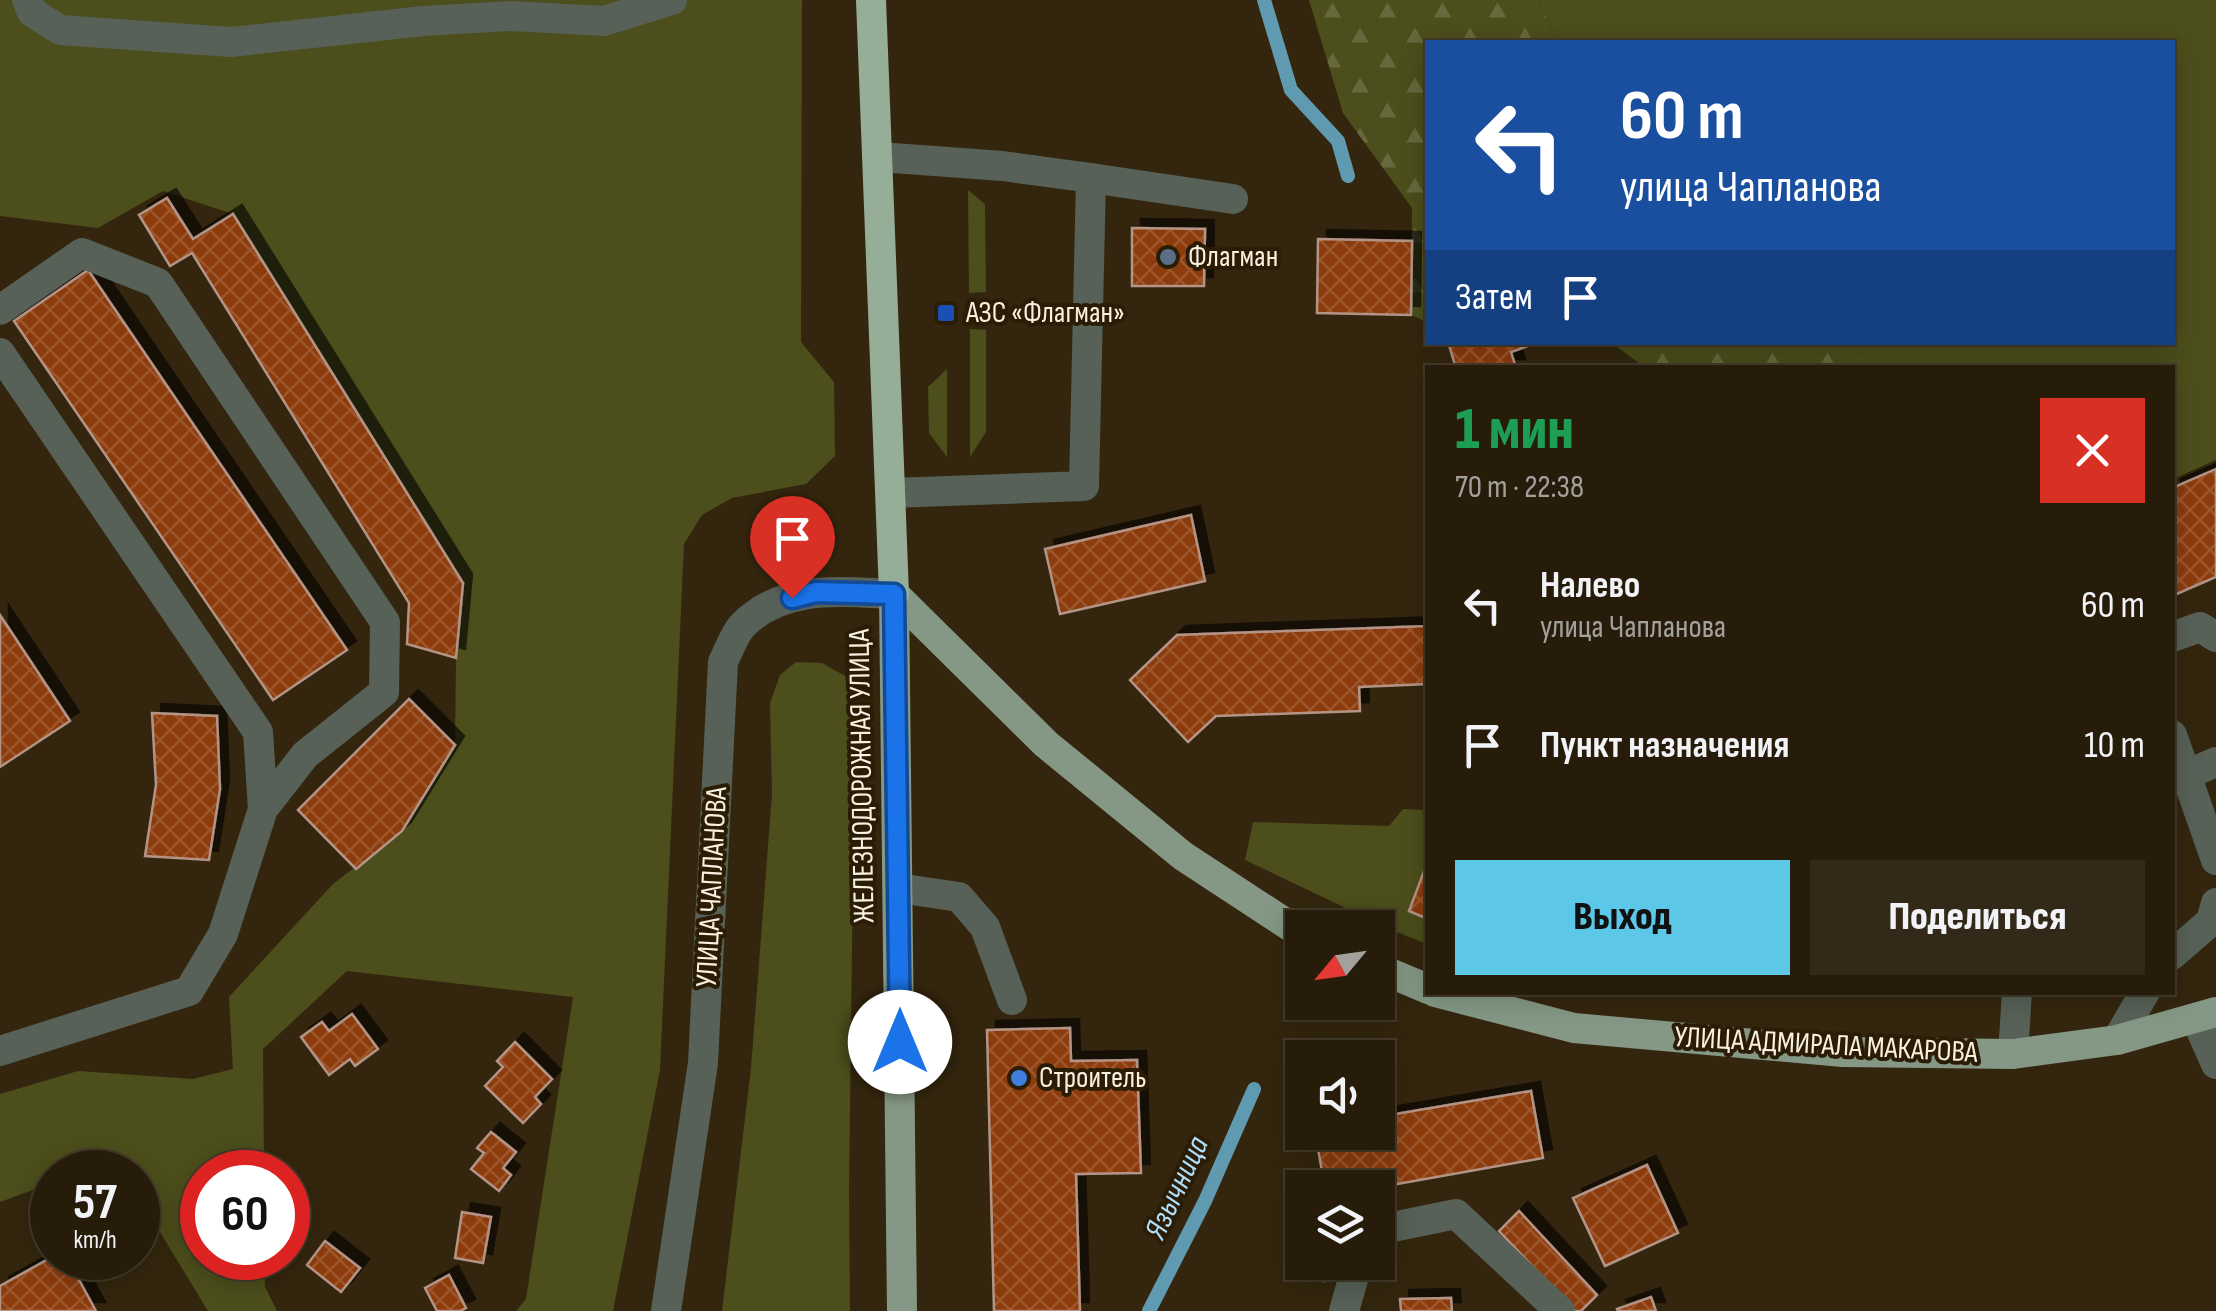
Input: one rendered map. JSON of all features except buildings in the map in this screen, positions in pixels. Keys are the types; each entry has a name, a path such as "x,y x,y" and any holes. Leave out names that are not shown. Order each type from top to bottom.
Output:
{"highway":[{"name":"ЖЕЛЕЗНОДОРОЖНАЯ УЛИЦА","path":"871,0 894,594"}],"main road":[{"name":"ЖЕЛЕЗНОДОРОЖНАЯ УЛИЦА","path":"894,594 902,1311"},
{"path":"894,594 1046,744 1183,856 1285,923"},
{"path":"1395,975 1425,988"},
{"name":"УЛИЦА АДМИРАЛА МАКАРОВА","path":"1448,995 1574,1028 1843,1052 2013,1054 2117,1040 2206,1016"}],"street":[{"path":"27,0 32,12 60,30 230,42 511,8 604,21 672,0"},
{"path":"879,157 1003,166 1233,200"},
{"path":"890,492 1084,486 1091,178"},
{"path":"0,310 82,252 158,283 385,622 384,692 305,755 263,810 224,934 189,991 0,1051"},
{"path":"0,353 258,732 263,810"},
{"name":"УЛИЦА ЧАПЛАНОВА","path":"666,1311 703,1063 723,662 740,629 769,604 816,592 894,594"},
{"path":"2175,636 2200,626 2216,637"},
{"path":"2175,743 2216,860"},
{"path":"2186,775 2216,762"},
{"path":"898,888 960,897 985,927 1012,1000"},
{"path":"2175,952 2211,920 2216,903"},
{"path":"2013,1054 2018,995"},
{"path":"2117,1040 2144,995"},
{"path":"2206,1016 2216,1064"},
{"path":"1395,1227 1456,1214 1560,1311"},
{"path":"1344,1311 1353,1280"}],"green space":[{"path":"0,0 802,0 801,342 834,382 835,456 806,484 732,498 702,515 684,544 660,1070 613,1311 516,1311 526,1299 573,997 347,971 263,1049 264,1150 180,1150 180,1265 160,1232 160,1150 30,1150 30,1191 0,1202 0,1094 78,1071 193,1079 233,1069 229,997 333,884 402,831 455,745 456,658 463,584 233,214 163,191 98,228 0,216"},
{"path":"1309,0 1539,0 1556,40 1425,40 1425,321 1411,315 1412,208 1343,113"},
{"path":"1539,0 2216,0 2216,460 2175,478 2175,365 1870,365 1867,357 1850,345 2175,345 2175,40 1556,40"},
{"path":"968,190 985,204 986,292 969,293"},
{"path":"970,329 986,330 986,432 970,457"},
{"path":"1615,345 1850,345 1867,357 1870,365 1641,365"},
{"path":"947,369 947,457 929,433 928,387"},
{"path":"796,662 822,663 845,676 855,708 850,1311 722,1311 751,1068 772,794 770,703 780,675"},
{"path":"1403,809 1425,810 1425,943 1395,931 1395,910 1350,910 1245,860 1253,822 1389,826"},
{"path":"189,1280 265,1280 277,1311 208,1311"}],"waterway":[{"name":"Язычница","path":"1264,0 1291,90 1338,141 1348,176"},
{"name":"Язычница","path":"1149,1311 1205,1201 1254,1089"}],"place":[{"name":"Флагман","path":"1168,257"},
{"name":"АЗС «Флагман»","path":"946,313"},
{"name":"Строитель","path":"1019,1078"}],"route":[{"path":"792,598 816,592 894,594 900,1042"}]}
